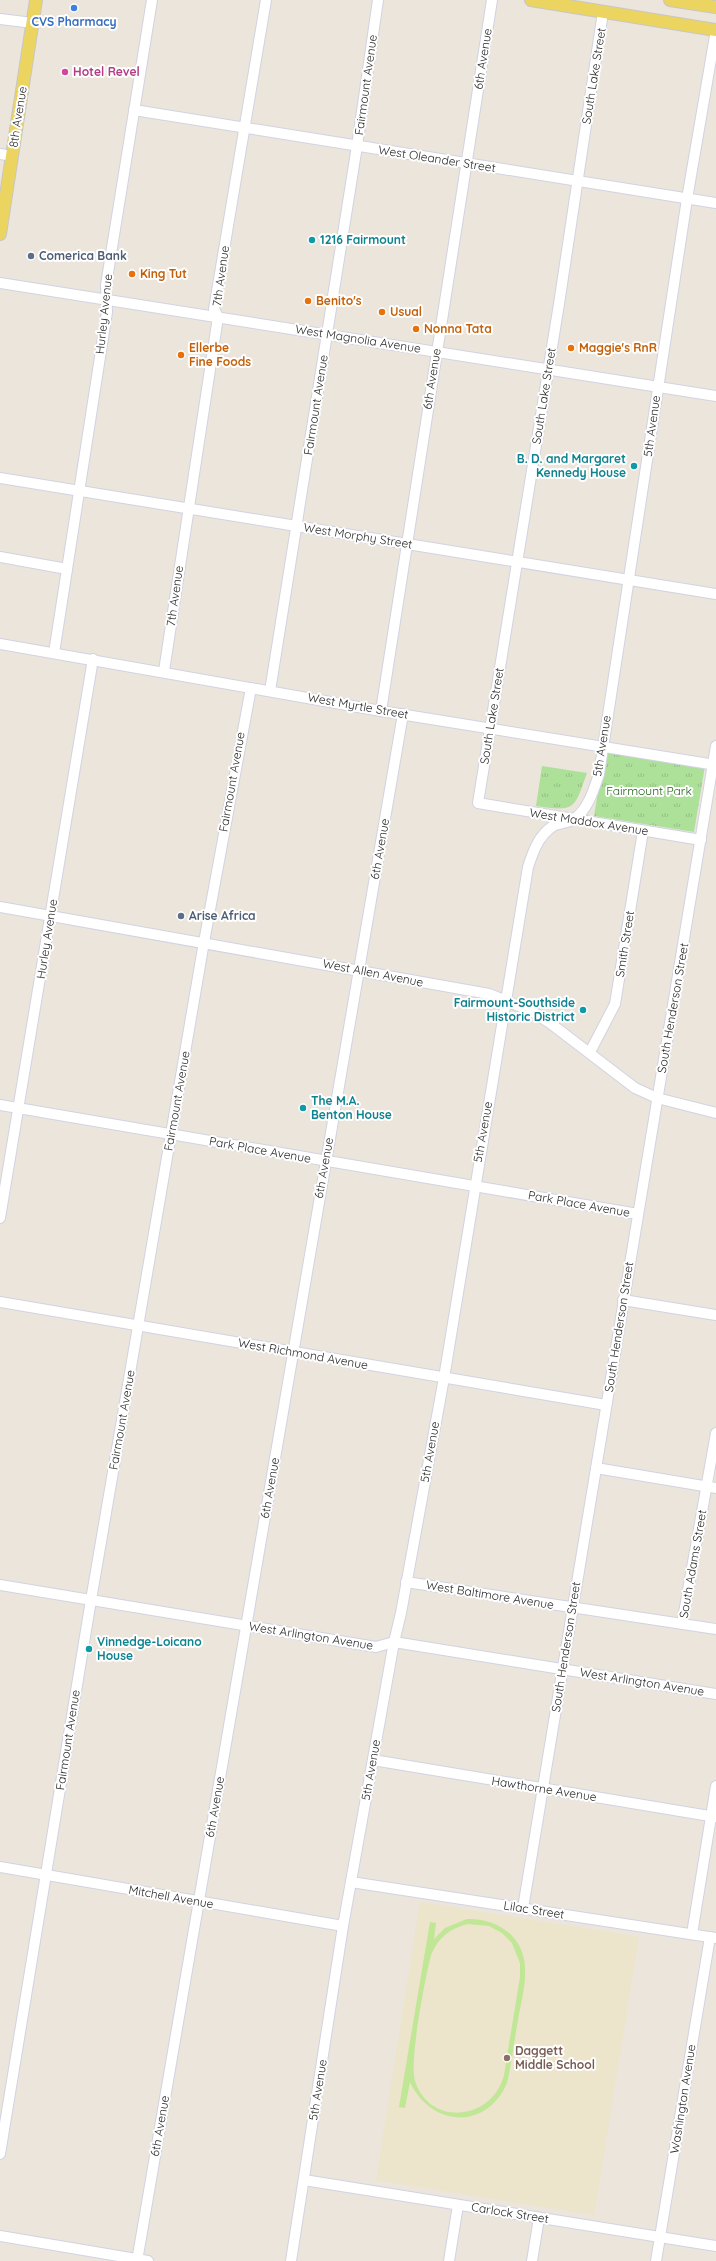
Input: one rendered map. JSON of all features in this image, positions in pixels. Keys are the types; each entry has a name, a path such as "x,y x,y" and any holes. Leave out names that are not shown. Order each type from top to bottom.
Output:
{"main road":[{"name":"8th Avenue","path":"0,234 36,0"},
{"path":"532,0 716,30"},
{"path":"670,0 716,7"}],"street":[{"name":"Hurley Avenue","path":"54,653 107,312 106,285 152,0"},
{"name":"7th Avenue","path":"164,671 218,317 214,309 266,0"},
{"name":"Fairmount Avenue","path":"270,691 328,335 378,0"},
{"name":"6th Avenue","path":"381,711 492,0"},
{"name":"South Lake Street","path":"478,803 604,12"},
{"path":"0,18 33,24"},
{"name":"5th Avenue","path":"291,2261 343,1926 372,1760 394,1642 401,1613 444,1378 474,1186 528,867 535,848 542,836 554,826 574,819 585,806 593,792 599,774 602,745 629,580 687,199 716,30"},
{"name":"West Oleander Street","path":"134,110 716,203"},
{"path":"0,154 12,156"},
{"name":"West Magnolia Avenue","path":"0,283 716,396"},
{"name":"West Morphy Street","path":"0,478 716,594"},
{"path":"0,557 67,569"},
{"name":"West Myrtle Street","path":"0,644 164,671 381,711 715,764"},
{"name":"Hurley Avenue","path":"0,1218 93,659"},
{"name":"Fairmount Avenue","path":"0,2154 91,1600 204,942 251,688"},
{"name":"6th Avenue","path":"137,2260 403,714"},
{"name":"South Henderson Street","path":"523,1908 623,1300 715,764 716,746"},
{"name":"West Maddox Avenue","path":"478,803 701,840"},
{"name":"Smith Street","path":"590,1052 615,1004 643,831"},
{"name":"West Allen Avenue","path":"0,907 204,942 489,994 531,1011 590,1052 635,1088 657,1098 716,1113"},
{"name":"Park Place Avenue","path":"0,1105 638,1214"},
{"path":"623,1300 716,1315"},
{"name":"West Richmond Avenue","path":"0,1302 606,1405"},
{"name":"South Adams Street","path":"682,1624 712,1487 716,1433"},
{"path":"596,1468 712,1487"},
{"name":"West Baltimore Avenue","path":"406,1582 716,1629"},
{"name":"West Arlington Avenue","path":"0,1585 376,1647 394,1642 716,1694"},
{"name":"Hawthorne Avenue","path":"372,1760 714,1816"},
{"path":"692,1934 714,1816 716,1786"},
{"name":"Mitchell Avenue","path":"0,1867 343,1926"},
{"name":"Lilac Street","path":"351,1882 713,1938"},
{"name":"Washington Avenue","path":"656,2261 713,1938"},
{"name":"Carlock Street","path":"304,2180 716,2246"},
{"path":"449,2261 458,2205"},
{"path":"532,2261 539,2218"},
{"path":"0,2236 148,2261"}],"shaded area":[{"name":"Daggett Middle School","path":"420,1902 639,1937 594,2215 376,2180"}],"green space":[{"name":"Fairmount Park","path":"605,750 705,766 694,832 594,816"},
{"path":"542,766 587,773 576,801 572,805 566,808 536,806"},
{"path":"467,1919 489,1922 498,1926 507,1931 520,1947 525,1968 523,1994 507,2083 498,2099 486,2109 473,2116 458,2117 444,2115 431,2108 419,2097 410,2082 405,2108 399,2107 430,1922 436,1923 434,1939 445,1928","holes":["468,1924 489,1926 502,1933 512,1943 520,1963 520,1977 504,2075 498,2090 488,2102 475,2109 461,2112 447,2112 434,2106 423,2096 415,2081 414,2056 428,1966 431,1955 437,1944 450,1931"]}],"place":[{"name":"CVS Pharmacy","path":"74,8"},
{"name":"Hotel Revel","path":"65,72"},
{"name":"1216 Fairmount","path":"312,240"},
{"name":"Comerica Bank","path":"31,256"},
{"name":"King Tut","path":"132,274"},
{"name":"Benito's","path":"308,301"},
{"name":"Usual","path":"382,312"},
{"name":"Nonna Tata","path":"416,329"},
{"name":"Maggie's RnR","path":"571,348"},
{"name":"Ellerbe Fine Foods","path":"181,355"},
{"name":"B. D. and Margaret Kennedy House","path":"634,466"},
{"name":"Arise Africa","path":"181,916"},
{"name":"Fairmount-Southside Historic District","path":"583,1010"},
{"name":"The M.A. Benton House","path":"303,1108"},
{"name":"Vinnedge-Loicano House","path":"89,1649"},
{"name":"Daggett Middle School","path":"507,2058"}]}
